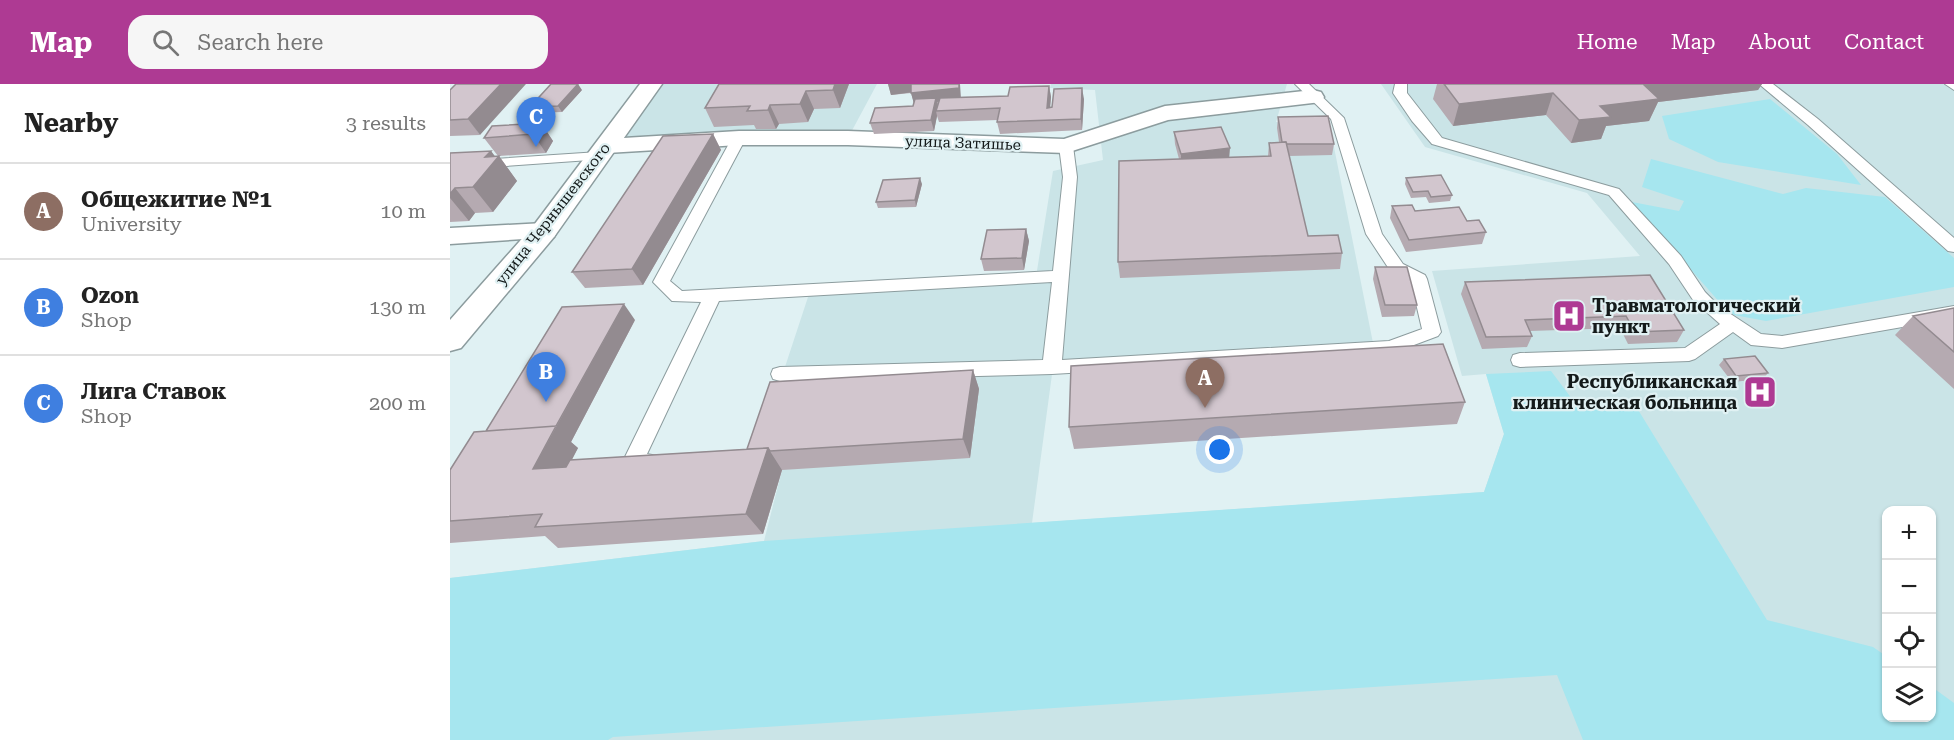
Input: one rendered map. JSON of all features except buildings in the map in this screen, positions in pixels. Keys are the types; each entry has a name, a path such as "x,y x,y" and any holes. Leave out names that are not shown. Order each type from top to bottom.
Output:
{"street":[{"name":"улица Чернышевского","path":"450,340 544,231 651,84"},
{"name":"улица Затишье","path":"603,151 739,138 848,138 1066,146 1165,113 1307,91"},
{"path":"450,236 544,231"}],"lane":[{"path":"1401,84 1400,93 1437,141 1614,192 1675,261 1699,296 1731,325 1757,340 1782,342 1954,312"},
{"path":"1765,84 1813,122 1954,247"},
{"path":"780,374 1053,367 1390,347 1432,332 1419,279 1398,268 1374,234 1337,118 1307,91"},
{"path":"739,138 662,282 678,297 1060,276"},
{"path":"1053,367 1070,177 1066,146"},
{"path":"450,165 603,151"},
{"path":"665,460 632,463 713,295"},
{"path":"1520,360 1689,354 1731,325"}],"shaded area":[{"path":"651,84 877,84 848,138 607,146"},
{"path":"1051,84 1287,84 1276,122 1329,122 1374,348 1053,367 1032,523 1484,492 1504,434 1486,374 1462,376 1432,271 1640,256 1587,193 1425,147 1381,84 1954,84 1954,740 450,740 450,578 764,541 782,470 754,461 809,294 1035,283 1053,171 1103,160 1095,90 1050,88"},
{"path":"1770,99 1837,154 1861,185 1718,162 1669,139 1662,116"},
{"path":"1651,159 1783,194 1806,188 1885,197 1954,258 1954,287 1766,321 1734,315 1721,304 1632,202 1679,211 1684,201 1642,187"},
{"path":"1551,371 1578,407 1637,408 1767,620 1873,647 1882,653 1882,722 1936,722 1936,690 1954,703 1954,740 1583,740 1557,675 613,737 608,740 450,740 450,578 764,541 1484,492 1504,434 1486,374"}],"place":[{"name":"Лига Ставок","path":"536,147"},
{"name":"Травматологический пункт","path":"1569,316"},
{"name":"Республиканская клиническая больница","path":"1760,392"},
{"name":"Ozon","path":"546,402"},
{"name":"Общежитие №1","path":"1205,408"}]}
